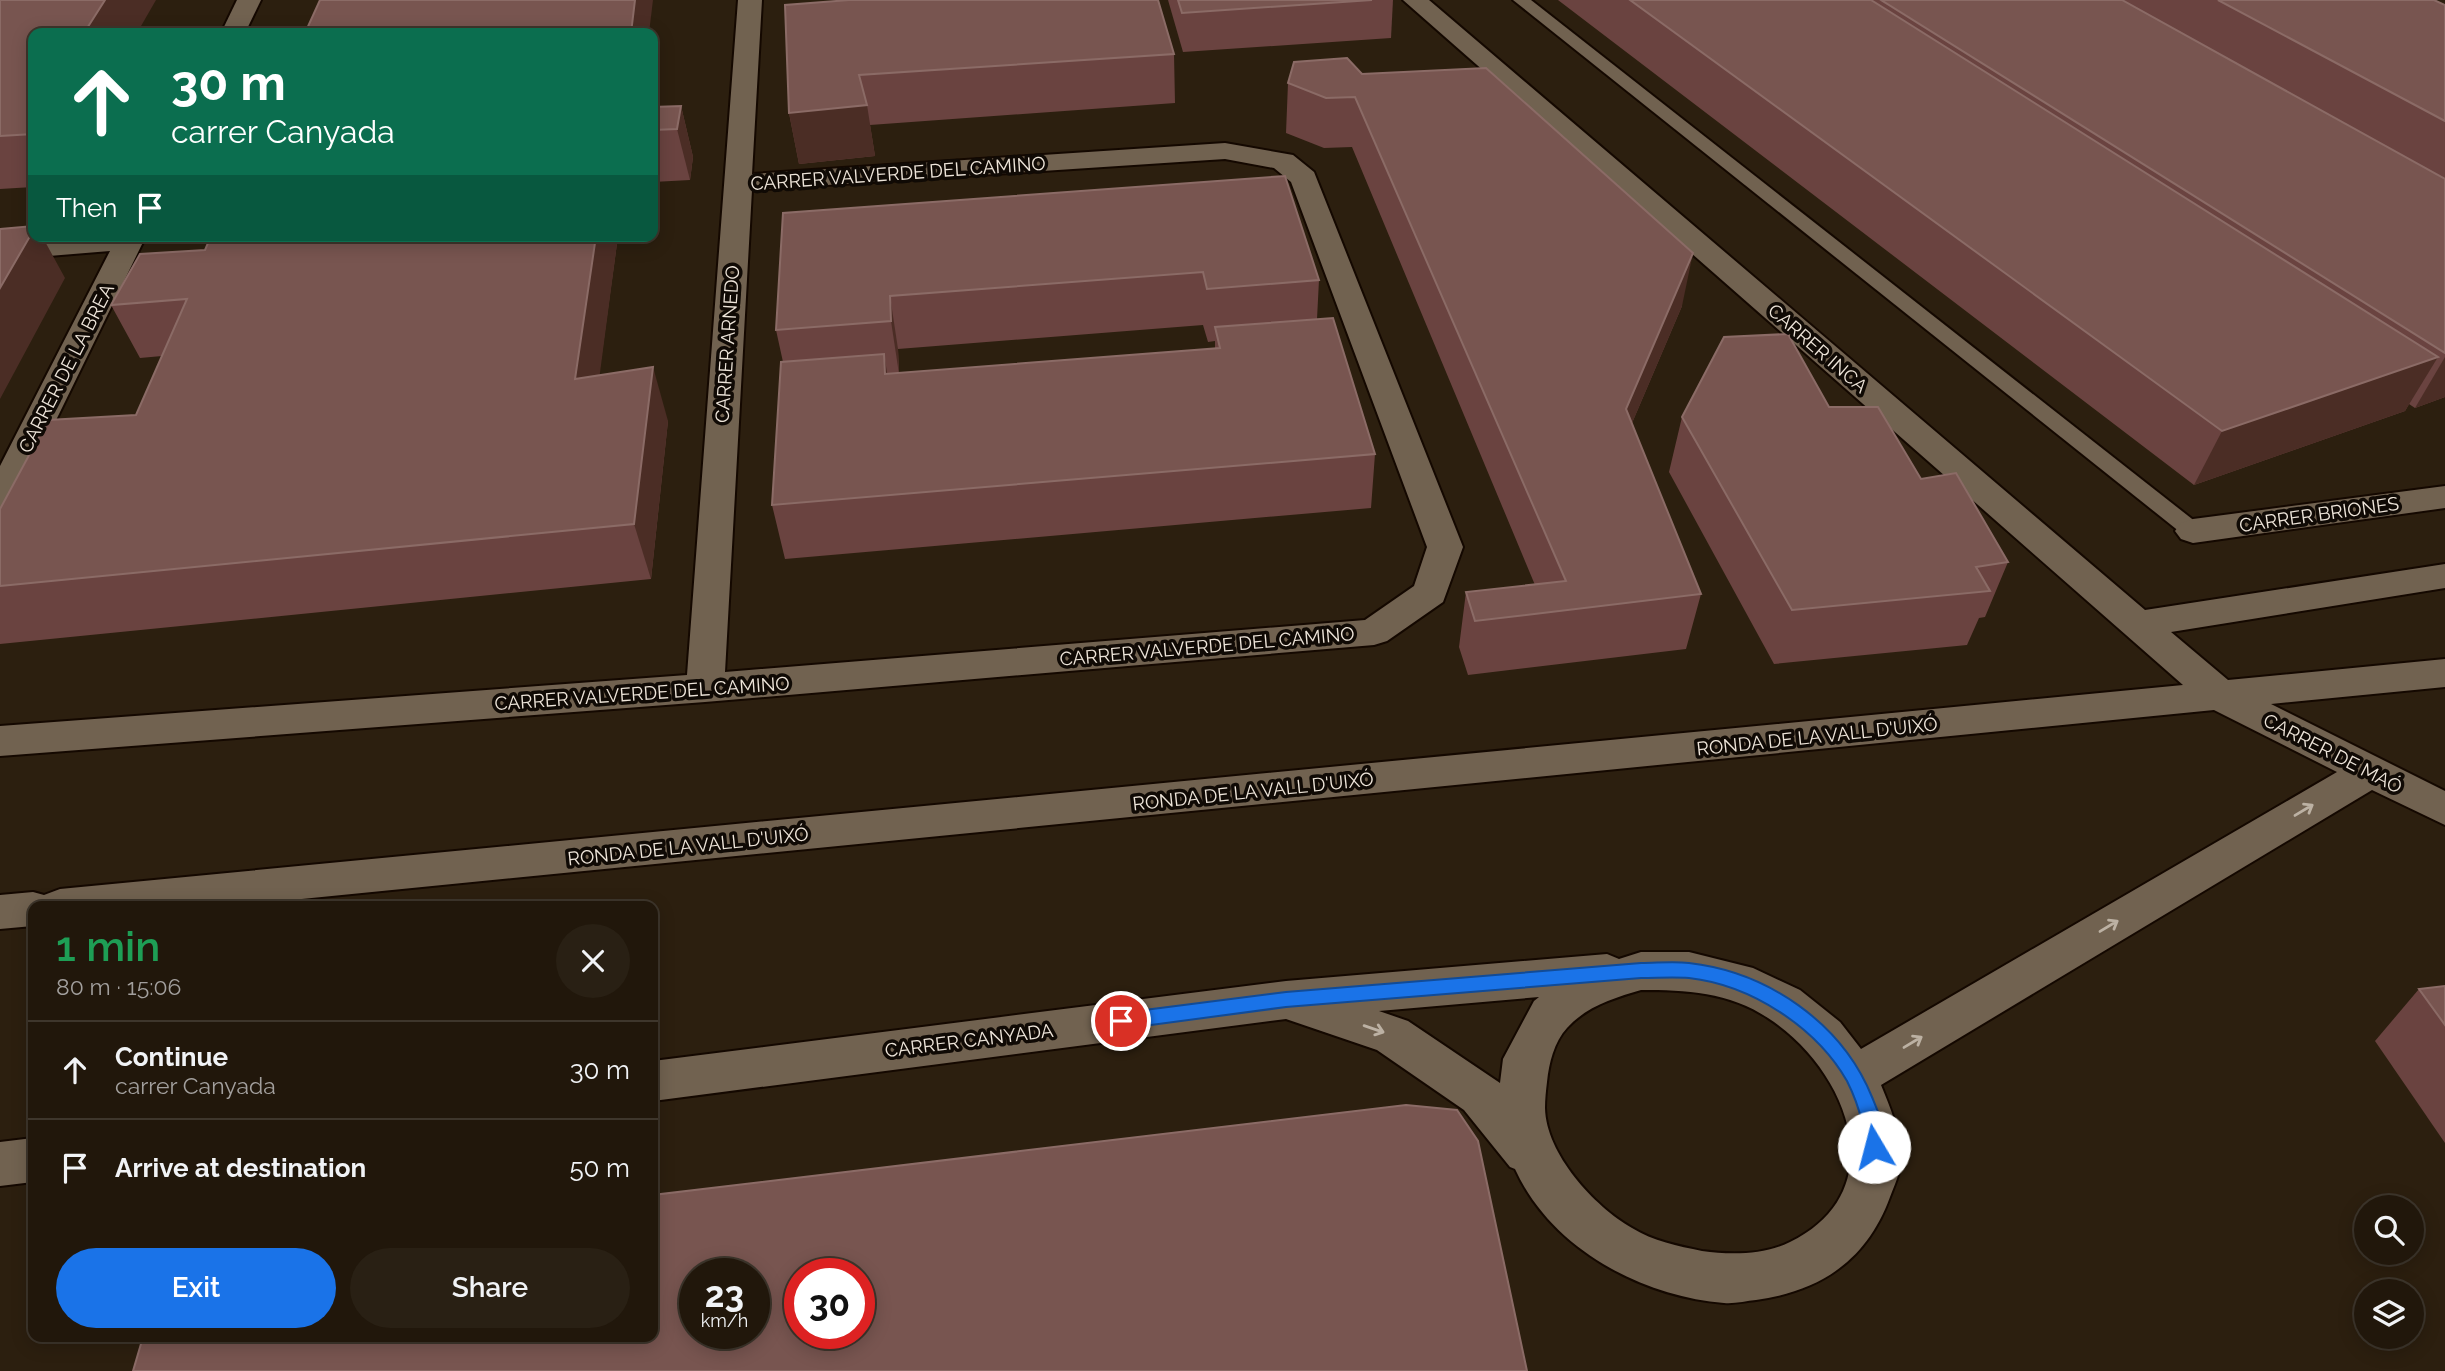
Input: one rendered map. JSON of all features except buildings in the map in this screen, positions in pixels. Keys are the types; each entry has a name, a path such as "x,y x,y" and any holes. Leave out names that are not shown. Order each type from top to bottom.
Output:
{"street":[{"path":"235,28 249,0"},
{"name":"CARRER ARNEDO","path":"705,688 750,0"},
{"name":"CARRER INCA","path":"1415,0 2221,696"},
{"name":"CARRER VALVERDE DEL CAMINO","path":"0,741 705,688 1374,632 1430,593 1445,547 1304,178 1283,161 1225,151 738,183"},
{"path":"0,251 98,242"},
{"name":"CARRER DE LA BREA","path":"0,500 129,242"},
{"name":"CARRER BRIONES","path":"2193,531 2445,497"},
{"path":"2137,624 2445,576"},
{"name":"RONDA DE LA VALL D'UIXÓ","path":"111,901 2445,673"},
{"name":"CARRER DE MAÓ","path":"2221,696 2445,809"},
{"path":"1854,1077 2370,772"},
{"path":"0,912 28,909"},
{"path":"1537,1164 1521,1110 1525,1059 1550,1016 1589,986 1641,971"},
{"name":"CARRER CANYADA","path":"658,1080 1286,1000 1641,971 1689,971 1737,981 1784,1004 1824,1036 1854,1077 1873,1123 1875,1171 1859,1214 1828,1249 1782,1272 1726,1279 1669,1269 1614,1245 1569,1209 1537,1164 1481,1095 1392,1035 1286,1000"},
{"path":"0,1164 28,1161"}],"lane":[{"path":"1521,0 2193,531"}],"route":[{"path":"1121,1021 1286,1000 1641,971 1689,971 1737,981 1784,1004 1824,1036 1854,1077 1873,1123 1874,1147"}]}
